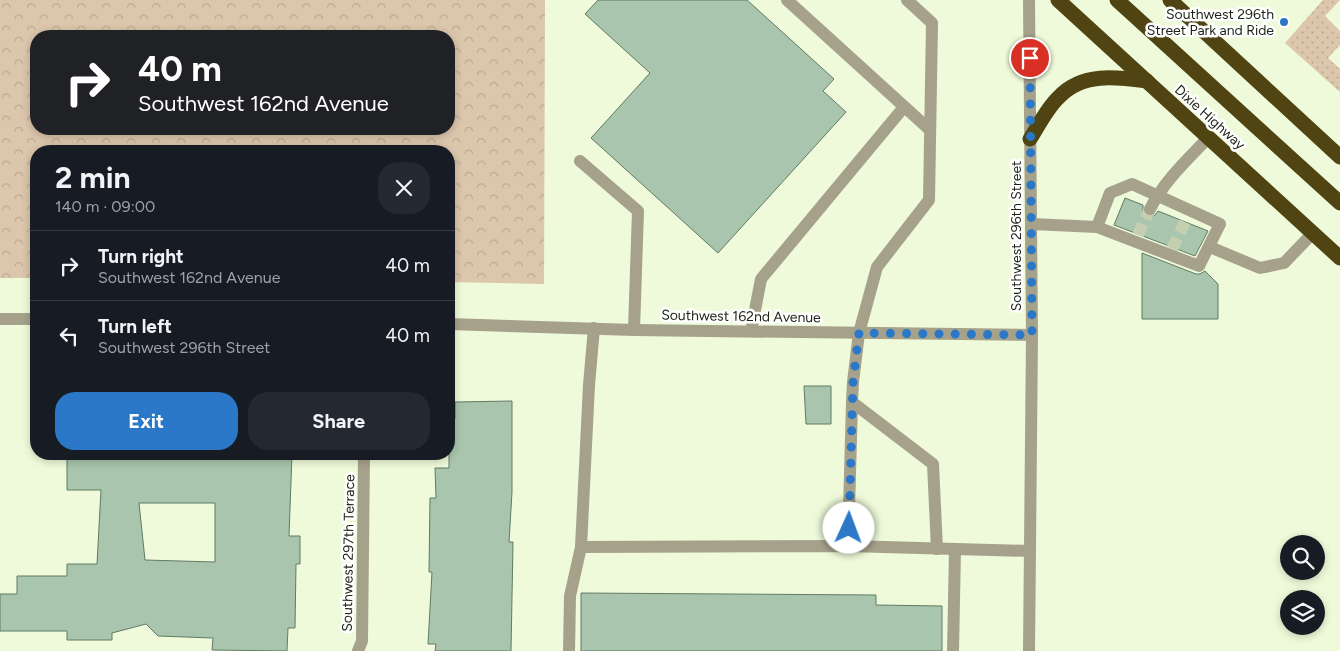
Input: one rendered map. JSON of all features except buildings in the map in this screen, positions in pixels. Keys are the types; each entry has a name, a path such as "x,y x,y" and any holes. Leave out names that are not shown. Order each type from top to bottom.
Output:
{"highway":[{"name":"Dixie Highway","path":"1058,0 1340,258"},
{"path":"1117,0 1340,204"},
{"path":"1170,0 1340,157"},
{"path":"1030,139 1058,97 1081,82 1097,78 1118,77 1147,81"}],"street":[{"path":"787,0 930,130"},
{"path":"848,546 853,382 859,333 877,267 929,200 932,23 906,0"},
{"name":"Southwest 296th Street","path":"1029,0 1032,224 1029,651"},
{"path":"751,331 761,280 904,107"},
{"path":"1150,208 1179,168 1209,137"},
{"path":"580,161 638,211 634,330"},
{"path":"1032,224 1097,227 1137,238 1170,251 1199,266 1220,224 1188,216 1157,196 1132,184 1110,193 1097,227"},
{"path":"1210,247 1260,268 1284,263 1313,233"},
{"path":"0,319 30,319"},
{"name":"Southwest 162nd Avenue","path":"455,324 634,330 1032,335"},
{"path":"568,651 570,596 581,547 589,384 594,328"},
{"path":"852,402 933,464 937,550"},
{"name":"Southwest 297th Terrace","path":"358,651 362,641 364,460"},
{"path":"581,547 848,546 937,550 1030,551"},
{"path":"954,651 955,550"}],"green space":[{"path":"0,0 545,0 544,284 455,282 455,145 30,145 30,278 0,278"},
{"path":"1323,0 1340,0 1325,16 1340,31 1340,45 1328,58 1340,69 1340,92 1285,43"}],"tunnel":[{"path":"1138,235 1150,209"},
{"path":"1172,249 1185,222"}],"place":[{"name":"Southwest 296th Street Park and Ride","path":"1284,22"}],"route":[{"path":"849,528 853,382 859,333 1032,335 1030,58"}]}
